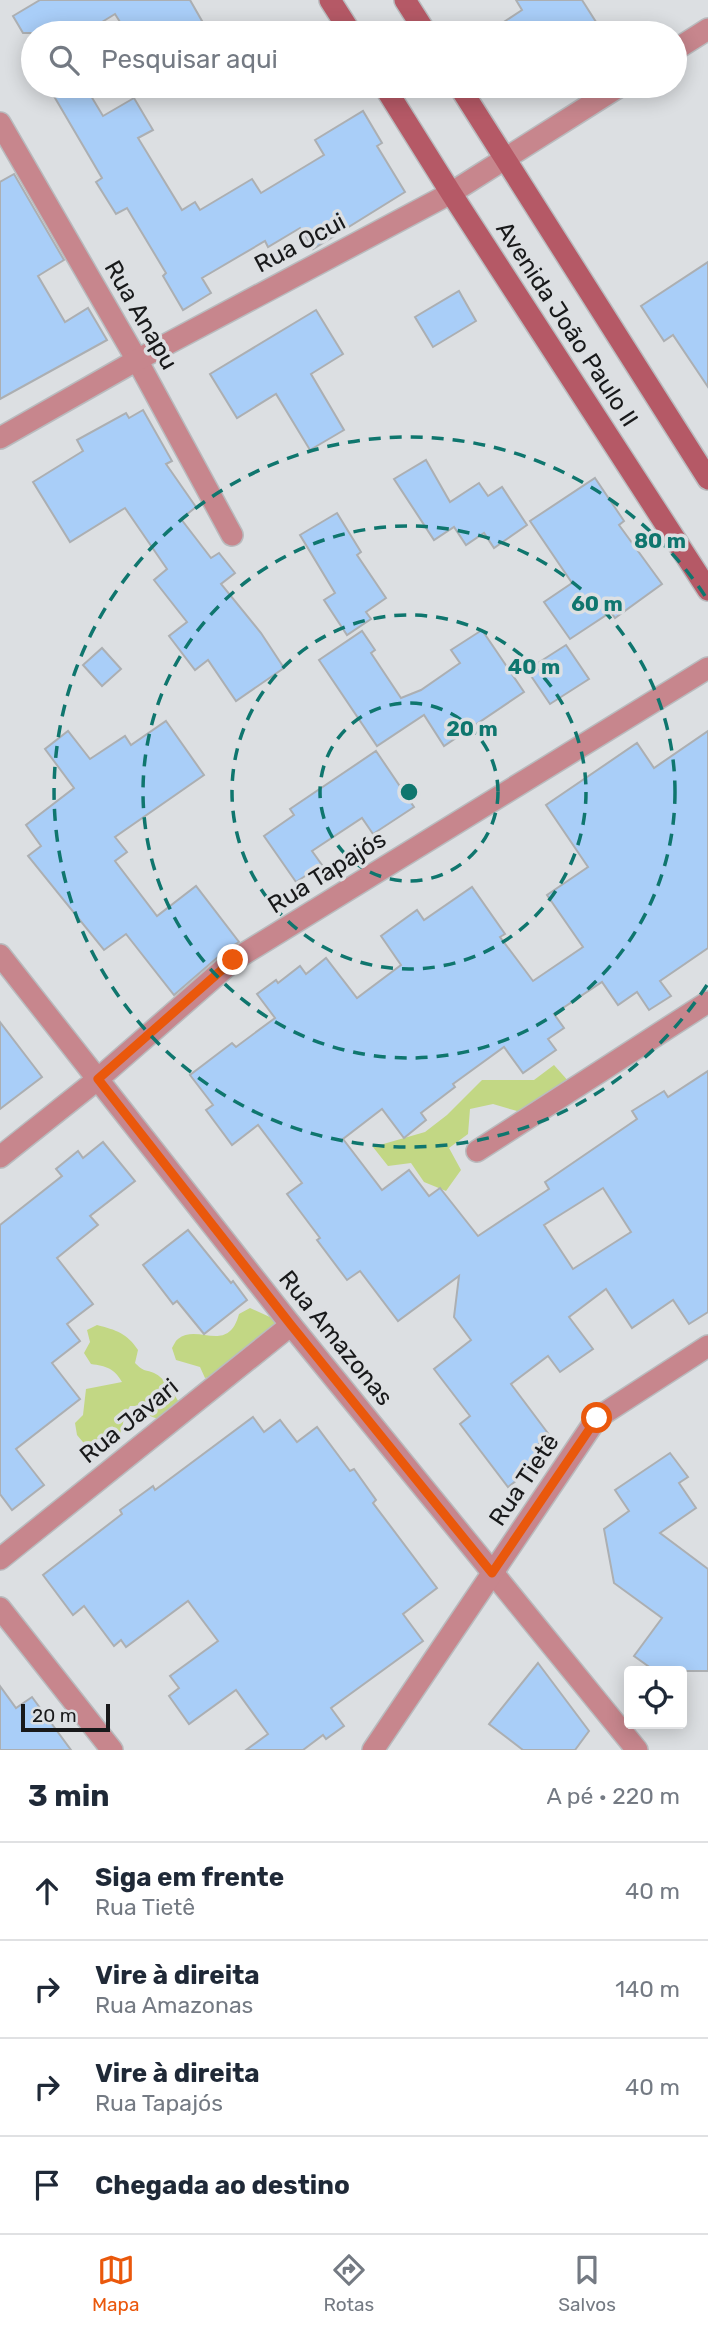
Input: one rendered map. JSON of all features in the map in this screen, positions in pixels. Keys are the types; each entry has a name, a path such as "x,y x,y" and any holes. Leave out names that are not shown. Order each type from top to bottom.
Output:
{"main road":[{"path":"330,0 343,21"},
{"path":"405,0 418,21"},
{"name":"Avenida João Paulo II","path":"392,98 708,590"},
{"name":"Avenida João Paulo II","path":"467,98 708,479"}],"street":[{"path":"687,42 708,29"},
{"name":"Rua Ocui","path":"0,438 137,359 451,193 602,98"},
{"name":"Rua Anapu","path":"0,124 137,359 232,535"},
{"name":"Rua Tapajós","path":"0,1157 98,1079 233,960 708,668"},
{"name":"Rua Amazonas","path":"0,955 291,1325 637,1750"},
{"path":"477,1151 708,1003"},
{"name":"Rua Javari","path":"0,1559 291,1325"},
{"name":"Rua Tietê","path":"373,1750 597,1418 708,1346"},
{"path":"0,1608 112,1750"}],"green space":[{"path":"554,1065 570,1083 543,1106 517,1111 493,1104 470,1109 468,1134 449,1148 461,1170 446,1191 424,1182 411,1163 388,1166 373,1147 425,1132 447,1115 482,1080 534,1080"},
{"path":"250,1308 272,1318 280,1328 219,1375 205,1378 200,1367 176,1360 172,1348 178,1339 194,1334 220,1336 228,1333 239,1314"},
{"path":"97,1325 130,1340 138,1350 135,1363 162,1379 180,1404 163,1421 150,1416 143,1406 130,1406 116,1442 112,1447 93,1454 77,1435 75,1423 83,1415 86,1389 122,1382 109,1368 91,1364 84,1353 90,1342 87,1330"}],"building":[{"path":"40,0 190,0 202,21 119,21 115,14 104,21 21,21 21,30 13,16"},
{"path":"516,0 582,0 595,21 505,21 522,10"},
{"path":"55,98 92,98 103,116 134,98 153,130 138,138 182,210 195,202 200,210 252,179 261,193 324,155 315,140 363,111 382,143 377,146 405,192 313,249 300,228 268,247 265,241 202,278 211,293 183,310 163,276 166,273 127,208 116,214 96,182 102,178"},
{"path":"14,174 64,260 38,276 65,322 88,308 107,340 0,399 0,182"},
{"path":"708,262 708,387 673,335 664,341 641,306"},
{"path":"459,291 476,321 433,347 415,317"},
{"path":"316,310 343,354 311,374 344,430 310,450 276,394 237,418 210,374"},
{"path":"143,410 172,461 166,464 196,507 181,519 211,558 219,553 235,573 221,584 261,633 284,668 236,701 208,660 195,670 169,636 187,622 154,580 167,569 125,508 70,542 33,482 83,451 77,440 126,413 129,418"},
{"path":"426,460 450,502 479,483 488,496 502,487 527,525 494,548 484,533 466,545 454,527 434,540 394,479"},
{"path":"595,478 624,521 619,525 662,584 615,618 611,612 570,639 544,602 572,583 530,521"},
{"path":"337,513 361,552 357,555 386,598 366,612 371,619 347,635 324,600 335,593 300,535"},
{"path":"482,630 524,692 444,746 424,715 377,746 319,660 362,631 375,650 371,653 401,698 421,690 460,663 451,650"},
{"path":"566,645 589,679 550,704 527,670"},
{"path":"102,648 121,669 102,686 83,665"},
{"path":"166,721 204,775 115,837 127,852 115,861 157,916 196,886 239,942 174,995 126,934 104,950 28,856 41,846 26,825 74,788 45,749 68,731 90,759 125,736 131,745"},
{"path":"708,731 708,948 660,981 671,996 649,1010 637,992 618,1005 602,982 554,1014 564,1028 548,1039 556,1050 523,1073 504,1047 453,1084 455,1087 421,1113 426,1120 404,1138 382,1109 343,1139 382,1190 409,1170 429,1196 440,1188 478,1236 549,1189 545,1182 637,1119 632,1111 664,1091 668,1097 708,1071 708,1312 689,1324 673,1300 632,1328 606,1289 569,1317 593,1349 560,1372 548,1356 511,1384 550,1436 536,1446 546,1458 508,1487 460,1424 470,1416 434,1369 471,1340 454,1317 459,1276 398,1321 360,1271 347,1280 317,1240 320,1238 287,1194 302,1183 258,1125 232,1145 206,1110 213,1105 190,1075 232,1043 236,1047 275,1018 257,994 276,980 278,983 300,966 306,974 326,958 357,998 401,965 381,936 417,910 424,920 472,887 505,934 500,937 533,981 583,947 547,895 588,867 546,805 637,743 654,768","holes":["603,1188 631,1232 573,1269 544,1225"]},
{"path":"376,751 414,807 373,834 362,818 312,851 322,865 296,882 264,836 294,815 290,809"},
{"path":"0,1022 42,1077 0,1109"},
{"path":"103,1142 135,1181 90,1216 98,1225 57,1258 93,1304 67,1324 80,1341 52,1363 80,1399 16,1449 44,1485 12,1510 0,1494 0,1225 62,1176 56,1169 78,1151 83,1158"},
{"path":"188,1230 247,1300 204,1334 177,1301 173,1304 143,1265"},
{"path":"253,1417 264,1432 280,1420 297,1442 317,1427 350,1471 354,1469 376,1500 373,1503 437,1588 403,1614 423,1641 331,1708 344,1726 326,1739 323,1735 303,1750 246,1750 268,1734 236,1690 189,1724 169,1696 179,1688 170,1676 218,1641 188,1601 126,1647 121,1640 114,1646 84,1606 73,1615 43,1575 122,1514 120,1510 153,1486 155,1490"},
{"path":"670,1453 688,1477 679,1483 696,1508 660,1533 708,1569 708,1671 687,1671 687,1666 648,1666 634,1656 662,1618 614,1583 604,1529 629,1511 615,1490"},
{"path":"538,1663 589,1731 575,1750 523,1750 489,1724"},
{"path":"0,1686 16,1708 32,1697 71,1750 0,1750"}],"route":[{"path":"233,960 98,1079 291,1325 492,1573 597,1418"}]}
